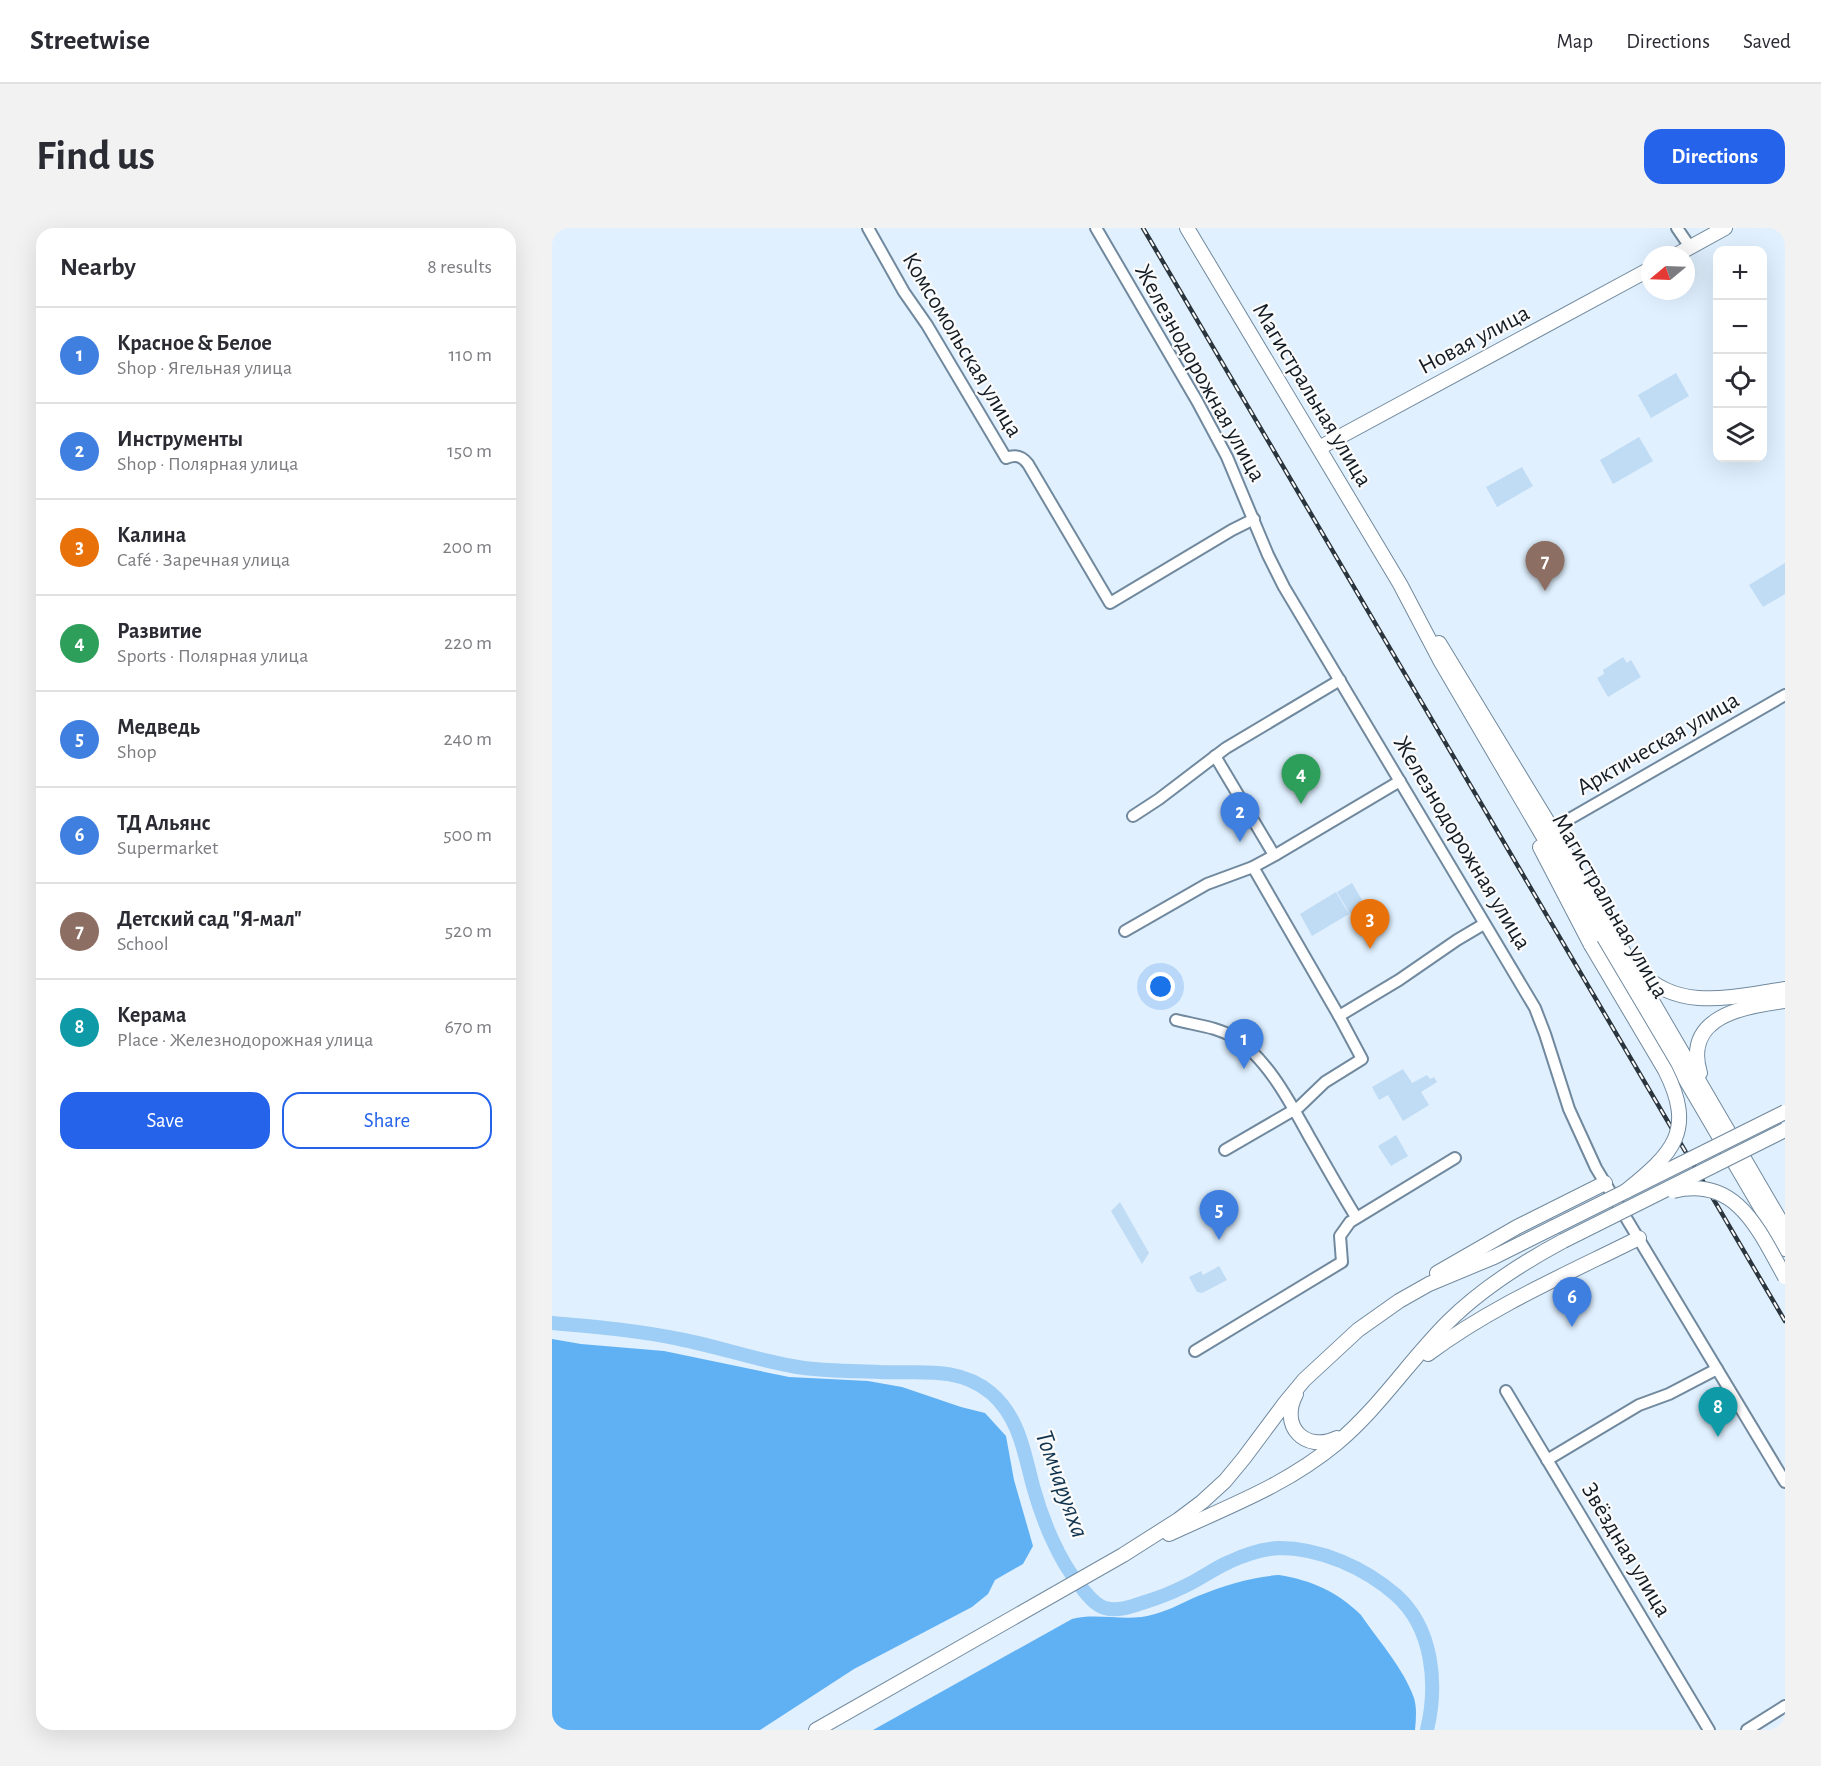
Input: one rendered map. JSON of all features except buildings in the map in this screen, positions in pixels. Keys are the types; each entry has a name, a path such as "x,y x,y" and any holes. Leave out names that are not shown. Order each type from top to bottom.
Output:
{"main road":[{"name":"Магистральная улица","path":"1187,228 1400,584 1461,696 1785,1250"},
{"path":"1692,246 1725,228"},
{"name":"Новая улица","path":"1319,448 1641,274"},
{"name":"Магистральная улица","path":"1400,584 1451,660 1552,829 1785,1229"},
{"path":"1461,696 1484,745 1522,811 1569,906 1674,1090 1680,1114 1675,1139 1665,1156 1649,1173 1626,1191"},
{"path":"1620,945 1648,979 1668,992 1685,998 1725,998 1785,989"},
{"path":"1727,1129 1700,1072 1696,1056 1698,1042 1707,1028 1722,1017 1747,1008 1785,1001"},
{"path":"1358,1330 1399,1301 1430,1284 1494,1257 1785,1112"},
{"path":"1123,1555 1263,1492 1311,1462 1352,1430 1448,1322 1516,1268 1563,1241 1785,1130"},
{"path":"1748,1165 1785,1219"},
{"path":"816,1730 1123,1555 1184,1515 1214,1491 1240,1464 1276,1413 1304,1380 1393,1299 1517,1227 1605,1183"},
{"path":"1642,1201 1694,1187 1711,1189 1726,1196 1752,1220 1785,1277"},
{"path":"1404,1371 1502,1306 1639,1239"},
{"path":"1304,1380 1290,1410 1293,1427 1299,1436 1310,1442 1324,1443 1352,1430"}],"street":[{"name":"Комсомольская улица","path":"868,228 904,292 927,325 1006,458 1015,455 1028,464 1110,603 1254,519"},
{"name":"Железнодорожная улица","path":"1096,228 1208,420 1227,457 1268,555 1284,587 1526,992 1541,1022 1569,1109 1605,1183 1785,1482"},
{"path":"1677,228 1689,246"},
{"path":"1133,816 1215,756 1340,680"},
{"name":"Арктическая улица","path":"1552,829 1785,695"},
{"path":"1215,756 1274,855"},
{"path":"1125,931 1207,884 1253,867 1400,781"},
{"path":"1225,1150 1304,1104 1325,1082 1362,1059 1253,867"},
{"path":"1338,1016 1399,980 1484,924"},
{"path":"1176,1020 1224,1032 1244,1044 1265,1066 1294,1110 1356,1217"},
{"path":"1195,1351 1342,1262 1340,1236 1346,1226 1356,1217 1455,1158"},
{"path":"1547,1460 1639,1405 1669,1394 1717,1369"},
{"name":"Звёздная улица","path":"1506,1391 1709,1730"},
{"path":"1747,1730 1785,1706"}],"shaded area":[{"path":"1676,373 1689,396 1651,418 1638,395"},
{"path":"1639,437 1653,461 1613,484 1600,460"},
{"path":"1522,467 1533,486 1497,507 1486,487"},
{"path":"1785,563 1785,594 1763,607 1749,585"},
{"path":"1623,657 1627,663 1631,660 1641,677 1608,697 1597,678 1604,674 1603,670"},
{"path":"1352,883 1365,905 1350,914 1337,892"},
{"path":"1336,892 1349,914 1312,936 1300,914"},
{"path":"1403,1069 1412,1083 1427,1075 1430,1079 1434,1077 1437,1082 1421,1092 1429,1105 1403,1121 1388,1095 1379,1100 1372,1087"},
{"path":"1396,1135 1408,1156 1391,1166 1378,1146"},
{"path":"1120,1202 1149,1253 1142,1264 1111,1211"},
{"path":"1219,1266 1227,1280 1202,1293 1197,1292 1189,1277 1201,1271 1203,1275"},
{"path":"552,1339 581,1344 664,1351 789,1377 868,1381 902,1387 985,1413 1006,1436 1014,1480 1033,1546 1023,1564 995,1580 988,1594 972,1607 854,1669 760,1730 552,1730"},
{"path":"1279,1575 1323,1588 1343,1600 1361,1615 1410,1687 1416,1706 1415,1730 873,1730 1072,1619 1145,1617 1228,1585"}],"waterway":[{"name":"Томчаруяха","path":"552,1323 663,1336 804,1368 937,1373 965,1378 978,1384 1000,1402 1014,1424 1046,1525 1072,1575 1097,1604 1115,1609 1136,1605 1178,1589 1235,1559 1266,1550 1295,1549 1342,1561 1384,1585 1408,1608 1418,1624 1425,1640 1432,1676 1427,1730"}],"railway":[{"path":"1143,228 1785,1321"}],"place":[{"name":"Детский сад \"Я-мал\"","path":"1545,591"},
{"name":"Развитие","path":"1301,804"},
{"name":"Инструменты","path":"1240,842"},
{"name":"Калина","path":"1370,949"},
{"name":"Красное & Белое","path":"1244,1069"},
{"name":"Медведь","path":"1219,1240"},
{"name":"ТД Альянс","path":"1572,1327"},
{"name":"Керама","path":"1718,1437"}]}
